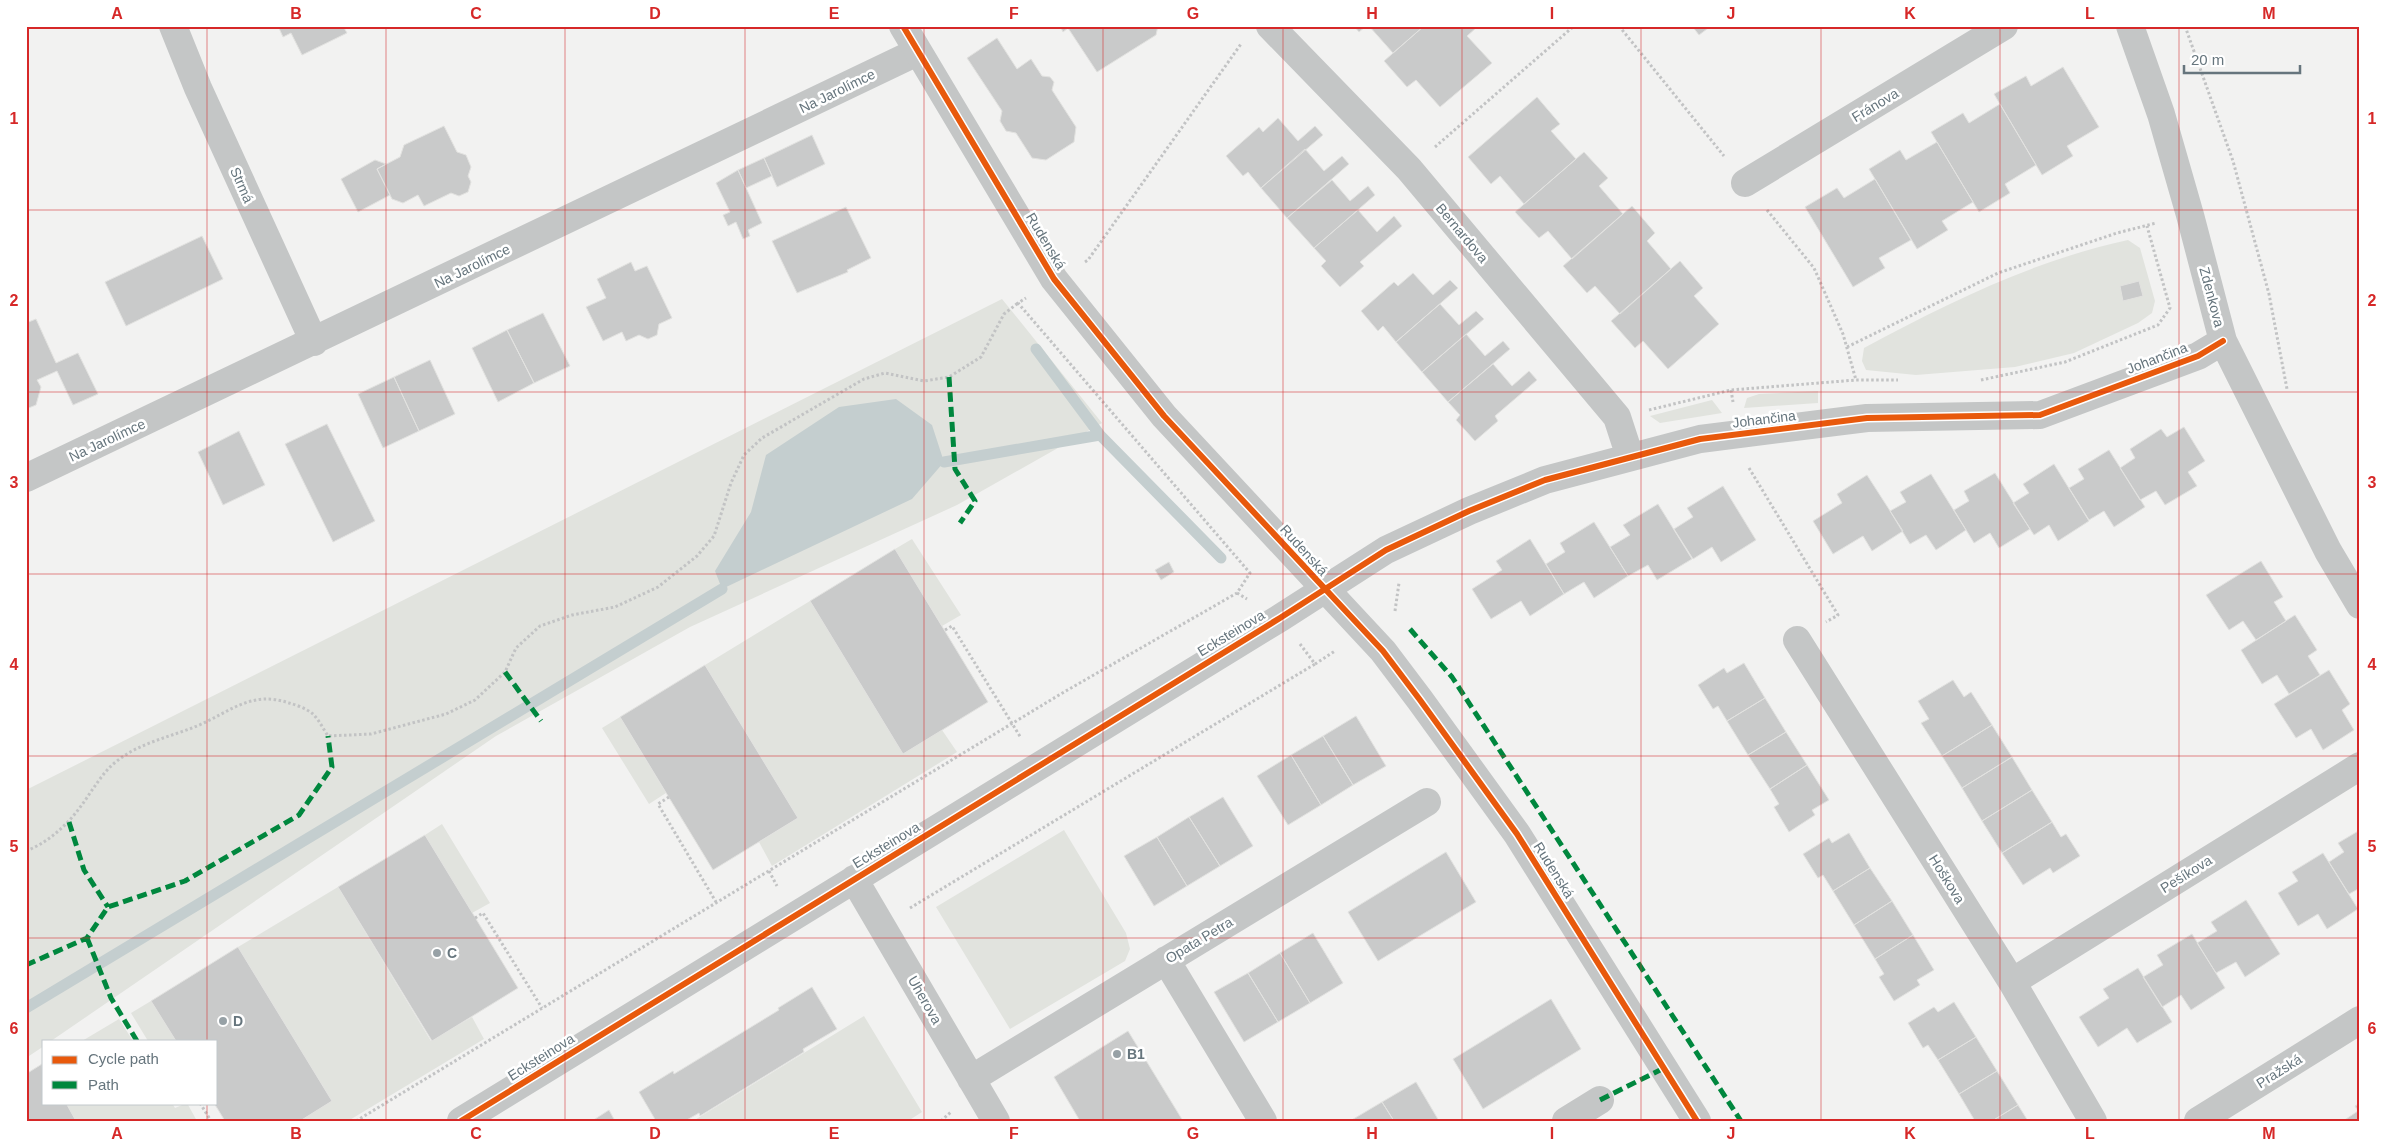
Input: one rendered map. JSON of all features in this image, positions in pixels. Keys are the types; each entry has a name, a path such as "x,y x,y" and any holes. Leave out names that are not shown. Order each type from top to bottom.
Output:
{"street":[{"name":"Strmá","path":"173,26 198,88 314,342"},
{"name":"Rudenská","path":"903,26 1054,279 1164,416 1393,665 1517,834 1697,1121"},
{"name":"Bernardova","path":"1270,26 1409,169 1617,417 1630,457"},
{"name":"Fránova","path":"1745,183 2004,26"},
{"name":"Zdenkova","path":"2130,26 2161,114 2223,341 2328,551 2360,605"},
{"name":"Na Jarolímce","path":"26,478 314,342 917,52"},
{"name":"Johančina","path":"1324,590 1386,550 1470,511 1545,480 1700,439 1867,418 2040,415 2198,356 2223,341"},
{"name":"Ecksteinova","path":"461,1121 1324,590"},
{"name":"Hoškova","path":"1797,640 2012,982 2093,1121"},
{"name":"Pešíkova","path":"2012,982 2360,766"},
{"name":"Opata Petra","path":"971,1079 1427,802"},
{"name":"Uherova","path":"854,879 996,1121"},
{"path":"1166,960 1263,1121"},
{"name":"Pražská","path":"2198,1121 2360,1020"},
{"path":"1566,1121 1600,1100"}],"path":[{"path":"1409,169 1574,26"},
{"path":"2185,26 2233,161 2269,294 2292,412 2271,437"},
{"path":"26,851 47,841 69,822 105,772 117,760 135,749 198,726 246,702 260,698 275,698 296,705 313,714 328,736 371,734 446,714 475,700 505,672 516,648 540,626 572,616 615,607 658,587 697,556 714,536 731,483 744,455 762,438 864,379 885,373 924,382 949,377 981,357 1004,314 1054,279 1088,260 1242,42"},
{"path":"1847,347 1998,273 2117,233 2190,215"},
{"path":"1972,382 2065,362 2158,325 2170,308 2147,226"},
{"path":"356,1121 716,902 1013,725 1064,692 1237,593 1250,573 1018,303"},
{"path":"1617,417 1731,390 1856,380 1904,380"},
{"path":"1731,390 1736,435 1743,458 1838,615 1797,640"},
{"path":"1399,616 1393,609 1399,584 1404,578"},
{"path":"945,630 952,626 1038,766"},
{"path":"894,947 915,933 905,911 1315,664"},
{"path":"669,797 658,804 716,902"},
{"path":"475,918 483,913 542,1008"},
{"path":"201,1104 211,1121"}],"shaded area":[{"path":"2128,240 2140,248 2155,301 2152,313 2138,323 2074,353 2015,367 1916,375 1866,370 1862,361 1864,348 1959,299 2059,259"},
{"path":"1002,299 1102,423 957,505 690,627 496,736 52,1040 42,1040 42,1047 26,1058 26,790"},
{"path":"1818,391 1818,403 1744,408 1747,398 1759,394"},
{"path":"896,399 932,425 944,462 912,499 722,589 715,571 751,512 766,455 839,407"},
{"path":"1712,400 1722,413 1660,423 1650,416"},
{"path":"912,539 961,615 942,626 895,549"},
{"path":"810,601 903,754 942,730 957,752 772,866 759,842 798,818 705,665"},
{"path":"620,717 666,793 649,804 602,728"},
{"path":"442,824 490,903 472,913 425,835"},
{"path":"1064,830 1126,933 1130,949 1125,961 1010,1029 936,907"},
{"path":"338,887 431,1041 472,1017 484,1039 348,1121 300,1121 332,1101 238,947"},
{"path":"151,1001 175,1040 147,1040 131,1013"},
{"path":"864,1016 922,1112 908,1121 693,1121"},
{"path":"119,1019 132,1040 84,1040"},
{"path":"67,1104 173,1104 175,1108 188,1104 197,1121 76,1121"}],"building":[{"path":"278,26 343,26 347,33 302,55 291,33 283,37"},
{"path":"1060,26 1158,26 1156,35 1097,72 1068,28 1063,32"},
{"path":"1354,26 1366,26 1359,32"},
{"path":"1369,26 1424,26 1393,53"},
{"path":"1424,26 1475,26 1476,28 1467,36 1492,63 1440,107 1416,80 1407,87 1384,61"},
{"path":"1692,26 1711,26 1699,35"},
{"path":"997,38 1017,69 1031,59 1042,76 1050,77 1054,82 1052,90 1076,127 1074,142 1046,160 1032,158 1016,133 1006,131 1000,121 1002,111 967,58"},
{"path":"2063,67 2099,127 2067,146 2073,156 2042,175 1994,94 2026,76 2031,86"},
{"path":"1537,97 1560,124 1551,131 1576,159 1524,204 1500,176 1491,184 1468,157"},
{"path":"2000,104 2036,165 2005,184 2010,193 1979,212 1931,132 1963,113 1969,123"},
{"path":"1278,118 1298,141 1315,126 1323,135 1261,188 1248,172 1243,176 1226,156 1259,127 1263,132"},
{"path":"444,126 457,152 466,155 471,167 468,176 471,182 468,192 459,196 451,193 424,206 418,195 403,203 392,199 377,169 400,157 404,145"},
{"path":"812,135 825,164 777,187 764,158"},
{"path":"1937,142 1973,202 1942,221 1948,230 1917,249 1869,169 1900,150 1906,160"},
{"path":"1305,149 1324,171 1342,156 1349,164 1287,218 1261,188"},
{"path":"1584,152 1608,178 1599,186 1623,214 1572,259 1548,231 1539,238 1515,212"},
{"path":"764,158 772,176 746,188 738,170"},
{"path":"375,160 386,164 377,169 390,195 358,212 341,179"},
{"path":"738,170 762,223 748,230 750,236 743,239 736,222 728,226 723,215 730,212 716,183"},
{"path":"1875,179 1911,240 1879,258 1885,268 1853,287 1805,207 1837,188 1844,198"},
{"path":"1332,180 1350,201 1368,186 1375,195 1314,248 1287,218"},
{"path":"1632,206 1655,233 1647,241 1671,269 1620,314 1595,286 1587,293 1563,266"},
{"path":"846,207 871,258 847,270 848,272 797,293 772,241"},
{"path":"1358,210 1377,232 1394,216 1402,226 1360,262 1364,266 1340,287 1321,266 1326,261 1314,248"},
{"path":"202,236 223,279 126,326 105,282"},
{"path":"1680,261 1703,288 1694,296 1719,324 1668,369 1643,341 1635,348 1611,321"},
{"path":"631,262 635,271 647,266 672,318 659,324 657,335 648,339 639,335 626,341 622,332 603,341 586,307 606,298 597,279"},
{"path":"1413,273 1433,295 1450,280 1458,288 1396,342 1383,326 1378,331 1361,311 1394,282 1398,286"},
{"path":"2139,281 2143,296 2123,301 2120,286"},
{"path":"1440,304 1459,325 1476,311 1484,319 1422,372 1396,342"},
{"path":"543,313 570,366 534,383 507,330"},
{"path":"36,319 56,363 78,353 98,394 73,405 57,371 37,380 41,387 36,405 26,409 26,323"},
{"path":"507,330 534,383 498,402 472,348"},
{"path":"1466,334 1485,356 1503,341 1510,349 1448,402 1422,372"},
{"path":"430,360 455,414 419,431 394,377"},
{"path":"1493,364 1512,386 1529,371 1537,380 1495,416 1498,421 1475,441 1456,420 1460,415 1448,402"},
{"path":"394,377 419,431 383,448 358,394"},
{"path":"327,424 375,521 333,542 285,444"},
{"path":"2184,427 2205,461 2188,472 2197,486 2165,505 2156,491 2140,500 2120,468 2135,458 2130,449 2161,429 2167,437"},
{"path":"239,431 265,485 223,505 198,452"},
{"path":"2109,450 2145,507 2114,527 2104,511 2089,520 2069,488 2084,479 2078,469"},
{"path":"2054,464 2089,521 2058,541 2049,525 2034,535 2013,503 2029,493 2023,484"},
{"path":"1995,473 2030,529 1999,548 1990,533 1974,543 1954,510 1969,501 1964,491"},
{"path":"1931,474 1966,530 1936,550 1926,535 1910,544 1890,511 1906,502 1900,492"},
{"path":"1867,475 1903,531 1872,551 1863,536 1833,554 1813,521 1842,503 1837,494"},
{"path":"1723,486 1756,540 1721,562 1712,547 1693,559 1674,529 1693,517 1687,508"},
{"path":"1658,504 1692,559 1657,580 1648,565 1628,576 1610,547 1630,535 1623,525"},
{"path":"1594,522 1628,576 1594,598 1584,582 1564,594 1546,564 1565,552 1560,543"},
{"path":"1530,539 1564,594 1530,616 1521,601 1491,619 1472,589 1502,570 1496,561"},
{"path":"895,549 988,702 903,754 810,601"},
{"path":"2261,561 2283,597 2274,602 2286,621 2256,640 2243,621 2229,630 2206,595"},
{"path":"1169,562 1174,572 1161,580 1155,570"},
{"path":"2295,615 2317,650 2308,656 2320,675 2289,694 2277,675 2262,684 2241,650"},
{"path":"1744,663 1765,698 1727,721 1718,706 1713,709 1698,685 1724,668 1727,673"},
{"path":"705,665 798,818 713,870 620,717"},
{"path":"2329,670 2350,704 2342,710 2354,730 2323,750 2311,729 2296,738 2274,704"},
{"path":"1953,680 1964,697 1971,692 1992,725 1942,756 1921,723 1929,719 1918,701"},
{"path":"1765,698 1786,732 1748,755 1727,721"},
{"path":"1356,716 1386,766 1353,785 1323,736"},
{"path":"1992,725 2012,757 1962,788 1942,756"},
{"path":"1786,732 1807,765 1770,789 1748,755"},
{"path":"1323,736 1353,785 1321,805 1291,755"},
{"path":"1291,755 1321,805 1288,825 1257,776"},
{"path":"2012,757 2032,790 1982,821 1962,788"},
{"path":"1807,765 1829,800 1812,810 1815,815 1789,832 1774,807 1779,804 1770,789"},
{"path":"2032,790 2052,822 2002,853 1982,821"},
{"path":"1223,797 1253,846 1220,866 1189,817"},
{"path":"1189,817 1220,866 1187,886 1157,837"},
{"path":"2052,822 2061,837 2066,834 2080,856 2053,873 2050,868 2023,885 2002,853"},
{"path":"2360,830 2360,888 2349,894 2329,862 2344,852 2338,843"},
{"path":"1849,833 1870,868 1833,891 1823,875 1818,878 1803,854 1829,838 1832,843"},
{"name":"C","path":"425,835 518,988 432,1041 338,887"},
{"path":"1157,837 1187,886 1154,906 1124,856"},
{"path":"1446,852 1476,902 1378,961 1348,912"},
{"path":"2323,853 2358,909 2327,929 2318,914 2298,926 2278,893 2298,881 2292,872"},
{"path":"1870,868 1892,901 1854,925 1833,891"},
{"path":"2246,900 2280,954 2245,977 2236,962 2216,973 2197,943 2217,931 2211,922"},
{"path":"1892,901 1913,935 1875,959 1854,925"},
{"path":"1313,933 1343,983 1310,1003 1280,953"},
{"path":"2192,934 2225,988 2191,1010 2181,995 2162,1007 2143,977 2163,965 2157,955"},
{"path":"1913,935 1934,970 1917,980 1920,985 1894,1001 1879,977 1884,974 1875,959"},
{"name":"D","path":"238,947 332,1101 300,1121 225,1121 215,1104 218,1104 218,1040 175,1040 151,1001"},
{"path":"1280,953 1310,1003 1278,1022 1248,973"},
{"path":"2138,968 2172,1022 2137,1043 2127,1028 2098,1047 2079,1017 2109,998 2103,989"},
{"path":"1248,973 1278,1022 1244,1042 1214,992"},
{"path":"812,987 837,1029 803,1049 804,1052 700,1116 699,1113 685,1121 656,1121 639,1092 673,1071 674,1074 779,1010 778,1008"},
{"path":"1551,999 1581,1049 1483,1109 1453,1059"},
{"path":"1954,1002 1976,1037 1938,1060 1928,1045 1923,1048 1908,1023 1934,1007 1938,1012"},
{"name":"B1","path":"1128,1031 1183,1121 1080,1121 1054,1077"},
{"path":"1976,1037 1997,1071 1959,1094 1938,1060"},
{"path":"42,1064 42,1104 67,1104 76,1121 26,1121 26,1074"},
{"path":"1997,1071 2018,1105 1992,1121 1975,1121 1959,1094"},
{"path":"1416,1082 1439,1121 1394,1121 1382,1102"},
{"path":"1382,1102 1394,1121 1350,1121"},
{"path":"2360,1103 2360,1121 2343,1121 2358,1111 2355,1106"},
{"path":"2018,1105 2028,1121 1992,1121"},
{"path":"609,1110 615,1121 592,1121"}],"waterway":[{"path":"1036,349 1100,435 1221,558"},
{"path":"944,462 1100,435"},
{"path":"26,1008 722,589"}],"marked path":[{"path":"949,377 955,469 975,501 960,523"},
{"path":"1410,629 1452,677 1741,1121"},
{"path":"505,672 541,721"},
{"path":"26,965 87,938 108,907 185,881 299,815 332,767 328,736"},
{"path":"69,822 84,870 108,907"},
{"path":"87,938 111,998 136,1040"},
{"path":"1600,1100 1664,1068"}],"cycle path":[{"path":"903,26 1054,279 1164,416 1383,651 1517,834 1697,1121"},
{"path":"461,1121 1280,618 1386,550 1469,511 1545,480 1700,439 1867,418 2040,415 2198,356 2223,341"}],"place":[{"name":"C","path":"437,953"},
{"name":"D","path":"223,1021"},
{"name":"B1","path":"1117,1054"}]}
